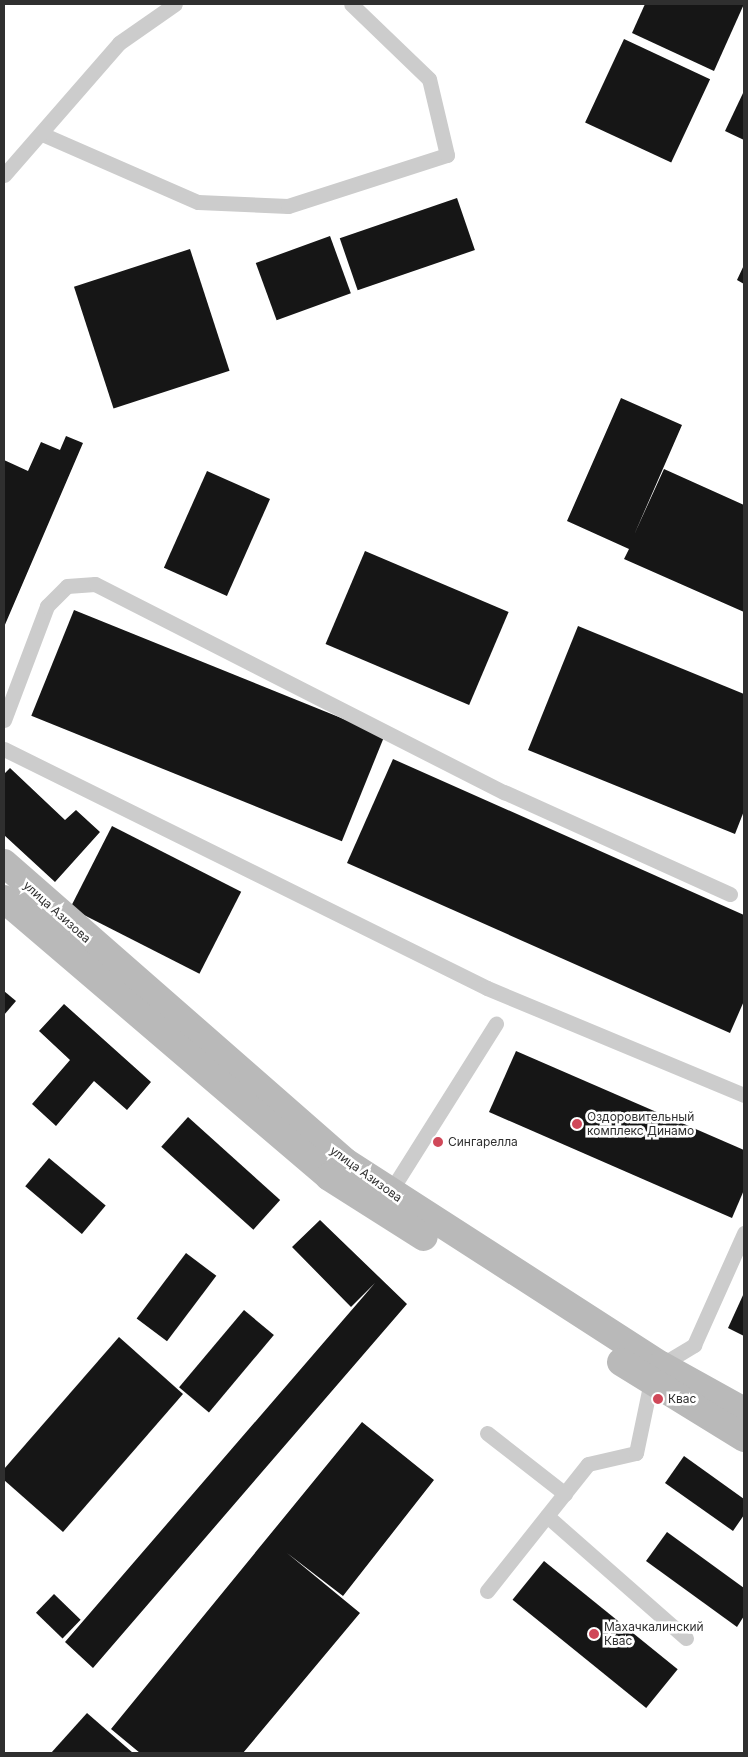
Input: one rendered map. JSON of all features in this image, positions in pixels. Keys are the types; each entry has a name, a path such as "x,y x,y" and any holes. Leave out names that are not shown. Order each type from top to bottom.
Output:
{"main road":[{"name":"улица Азизова","path":"4,864 344,1161 656,1373 744,1438"},
{"name":"улица Азизова","path":"4,899 329,1177 656,1373 744,1411"}],"lane":[{"path":"4,175 42,134 119,43 175,4"},
{"path":"42,134 198,202 288,206 447,155 429,79 351,4"},
{"path":"4,720 47,606 67,586 95,584 504,792 730,894"},
{"path":"4,749 487,988 744,1095"},
{"path":"390,1192 496,1024"},
{"path":"487,1591 588,1464 636,1454 656,1373 694,1345 744,1233"},
{"path":"487,1432 565,1494"},
{"path":"547,1516 686,1638"}],"building":[{"path":"645,4 744,4 714,71 632,33"},
{"path":"624,39 710,79 671,163 585,122"},
{"path":"744,91 744,140 725,131"},
{"path":"457,198 475,250 358,290 340,238"},
{"path":"330,236 351,293 277,320 256,263"},
{"path":"190,249 230,371 114,408 74,287"},
{"path":"744,265 744,284 737,280"},
{"path":"621,398 682,425 634,535 664,469 744,505 744,612 624,559 629,549 567,521"},
{"path":"66,436 83,443 4,627 4,460 28,471 41,442 60,450"},
{"path":"207,471 270,499 227,596 164,568"},
{"path":"365,551 509,612 469,705 326,644"},
{"path":"74,610 385,735 342,841 31,716"},
{"path":"578,626 744,694 744,811 735,834 528,750"},
{"path":"393,759 744,915 744,1001 730,1033 347,863"},
{"path":"10,768 65,820 76,810 100,832 55,882 4,835 4,774"},
{"path":"112,826 241,892 199,974 70,908"},
{"path":"4,991 16,1001 4,1015"},
{"path":"64,1004 151,1082 127,1110 94,1081 56,1126 32,1104 70,1060 39,1031"},
{"path":"516,1051 744,1150 744,1190 732,1218 489,1112"},
{"path":"188,1117 280,1200 253,1230 161,1147"},
{"path":"49,1158 106,1206 82,1234 25,1186"},
{"path":"320,1220 407,1304 93,1668 65,1642 375,1283 351,1307 292,1247"},
{"path":"186,1253 216,1276 167,1341 137,1318"},
{"path":"744,1293 744,1336 728,1328"},
{"path":"244,1310 274,1335 209,1412 179,1387"},
{"path":"119,1337 183,1394 63,1532 4,1480 4,1469"},
{"path":"362,1422 434,1480 343,1596 287,1553 360,1613 243,1753 140,1753 111,1729"},
{"path":"684,1456 744,1499 744,1515 733,1531 665,1483"},
{"path":"667,1532 744,1588 744,1616 737,1627 646,1561"},
{"name":"Махачкалинский Квас","path":"544,1561 678,1669 646,1708 513,1600"},
{"path":"54,1594 81,1620 63,1638 36,1613"},
{"path":"87,1713 133,1753 51,1753"}],"place":[{"name":"Оздоровительный комплекс Динамо","path":"577,1124"},
{"name":"Сингарелла","path":"438,1142"},
{"name":"Квас","path":"658,1399"},
{"name":"Махачкалинский Квас","path":"594,1634"}]}
